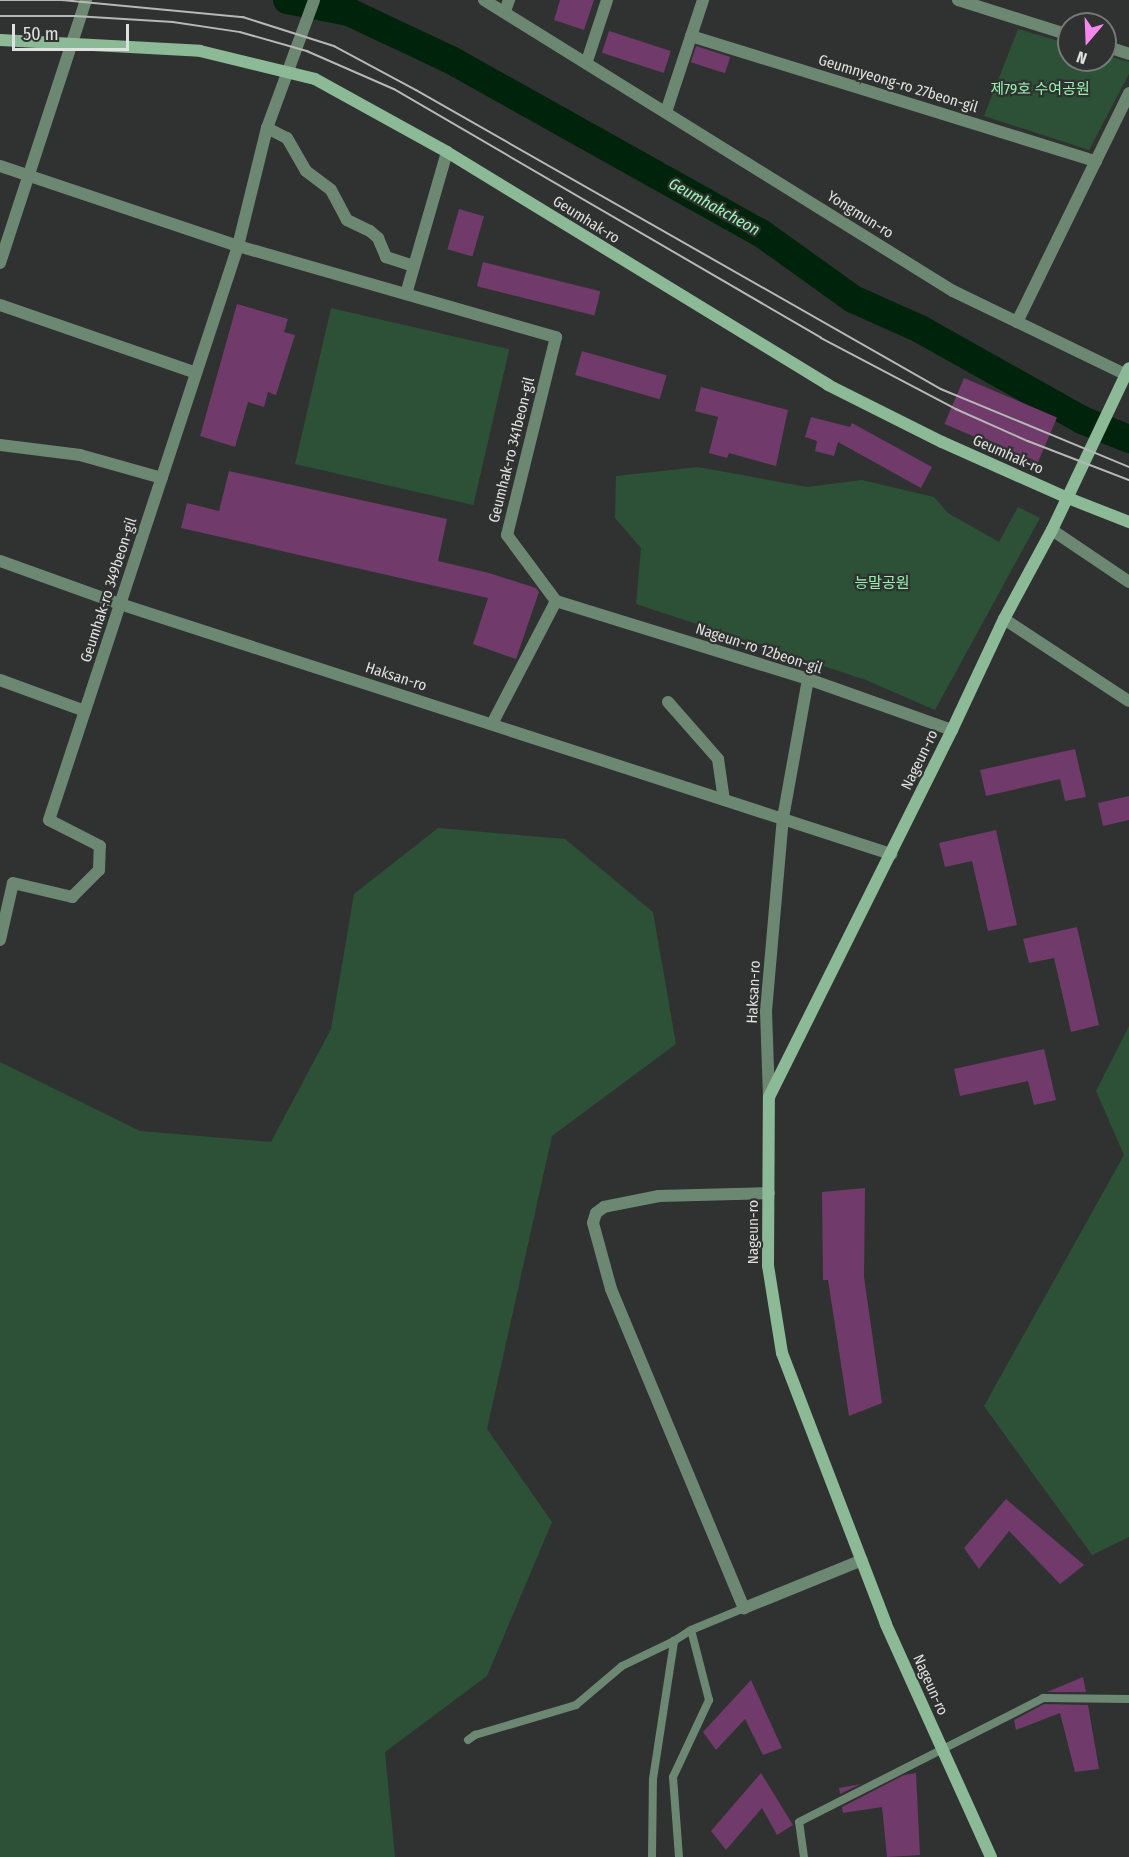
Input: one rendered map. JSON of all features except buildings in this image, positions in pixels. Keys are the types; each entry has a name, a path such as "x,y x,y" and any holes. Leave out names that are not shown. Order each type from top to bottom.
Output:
{"main road":[{"name":"Geumhak-ro","path":"0,40 71,42 200,51 290,65 447,152 828,385 942,442 1068,498 1129,522"},
{"name":"Nageun-ro","path":"991,1857 886,1624 782,1353 768,1266 769,1097 952,730 1004,619 1068,498 1126,376"}],"street":[{"path":"0,263 86,0"},
{"name":"Geumhak-ro 349beon-gil","path":"0,940 13,883 72,897 99,870 100,846 49,820 238,246 267,128 314,0"},
{"name":"Yongmun-ro","path":"484,0 507,6 666,112 953,291 1126,376"},
{"path":"587,61 607,0"},
{"path":"666,112 703,0"},
{"path":"958,0 1057,31"},
{"name":"Geumnyeong-ro 27beon-gil","path":"691,36 1096,161"},
{"path":"1017,322 1129,93"},
{"path":"267,128 287,138 306,171 332,190 347,220 370,231 378,238 386,257 414,266"},
{"path":"0,166 238,246 406,294 447,152"},
{"name":"Geumhak-ro 341beon-gil","path":"406,294 556,337 507,535 556,601"},
{"path":"0,305 196,373"},
{"path":"0,445 80,455 162,478"},
{"path":"1052,530 1129,582"},
{"name":"Haksan-ro","path":"0,561 120,604 891,854"},
{"path":"492,724 556,601"},
{"name":"Nageun-ro 12beon-gil","path":"556,601 808,679 952,730"},
{"path":"1004,619 1129,701"},
{"path":"783,818 808,679"},
{"path":"0,680 85,711"},
{"path":"668,702 718,759 724,800"},
{"name":"Haksan-ro","path":"769,1097 766,1011 783,818"},
{"path":"769,1193 649,1198 604,1207 596,1213 593,1223 611,1289 744,1608 862,1560"}],"lane":[{"path":"468,1740 486,1731 576,1705 622,1666 674,1641 691,1630 744,1608"},
{"path":"679,1857 673,1777 709,1700 691,1630"},
{"path":"652,1857 653,1779 674,1641"},
{"path":"804,1857 799,1822 1043,1698 1129,1699"}],"green space":[{"name":"제79호 수여공원","path":"1018,29 1057,40 1057,72 1117,72 1117,58 1129,62 1129,74 1089,150 984,116"},
{"path":"331,308 509,349 473,505 295,464"},
{"name":"능말공원","path":"698,467 807,487 862,480 934,497 948,513 999,542 1018,507 1040,518 935,710 866,680 636,604 641,548 615,518 616,476"},
{"path":"438,828 565,839 653,912 676,1044 552,1136 487,1429 552,1522 487,1676 385,1752 395,1857 0,1857 0,1062 140,1131 271,1142 331,1029 354,894"},
{"path":"1129,1026 1129,1537 1092,1555 984,1406 1124,1155 1096,1091"}],"waterway":[{"name":"Geumhakcheon","path":"287,0 349,12 451,60 761,233 853,299 920,329 1082,420 1129,439"}],"tram line":[{"path":"0,0 62,0 243,17 334,46 416,90 941,389 1129,467"},
{"path":"0,16 75,16 173,22 240,32 307,51 394,89 821,338 956,409 1028,441 1129,480"}]}
